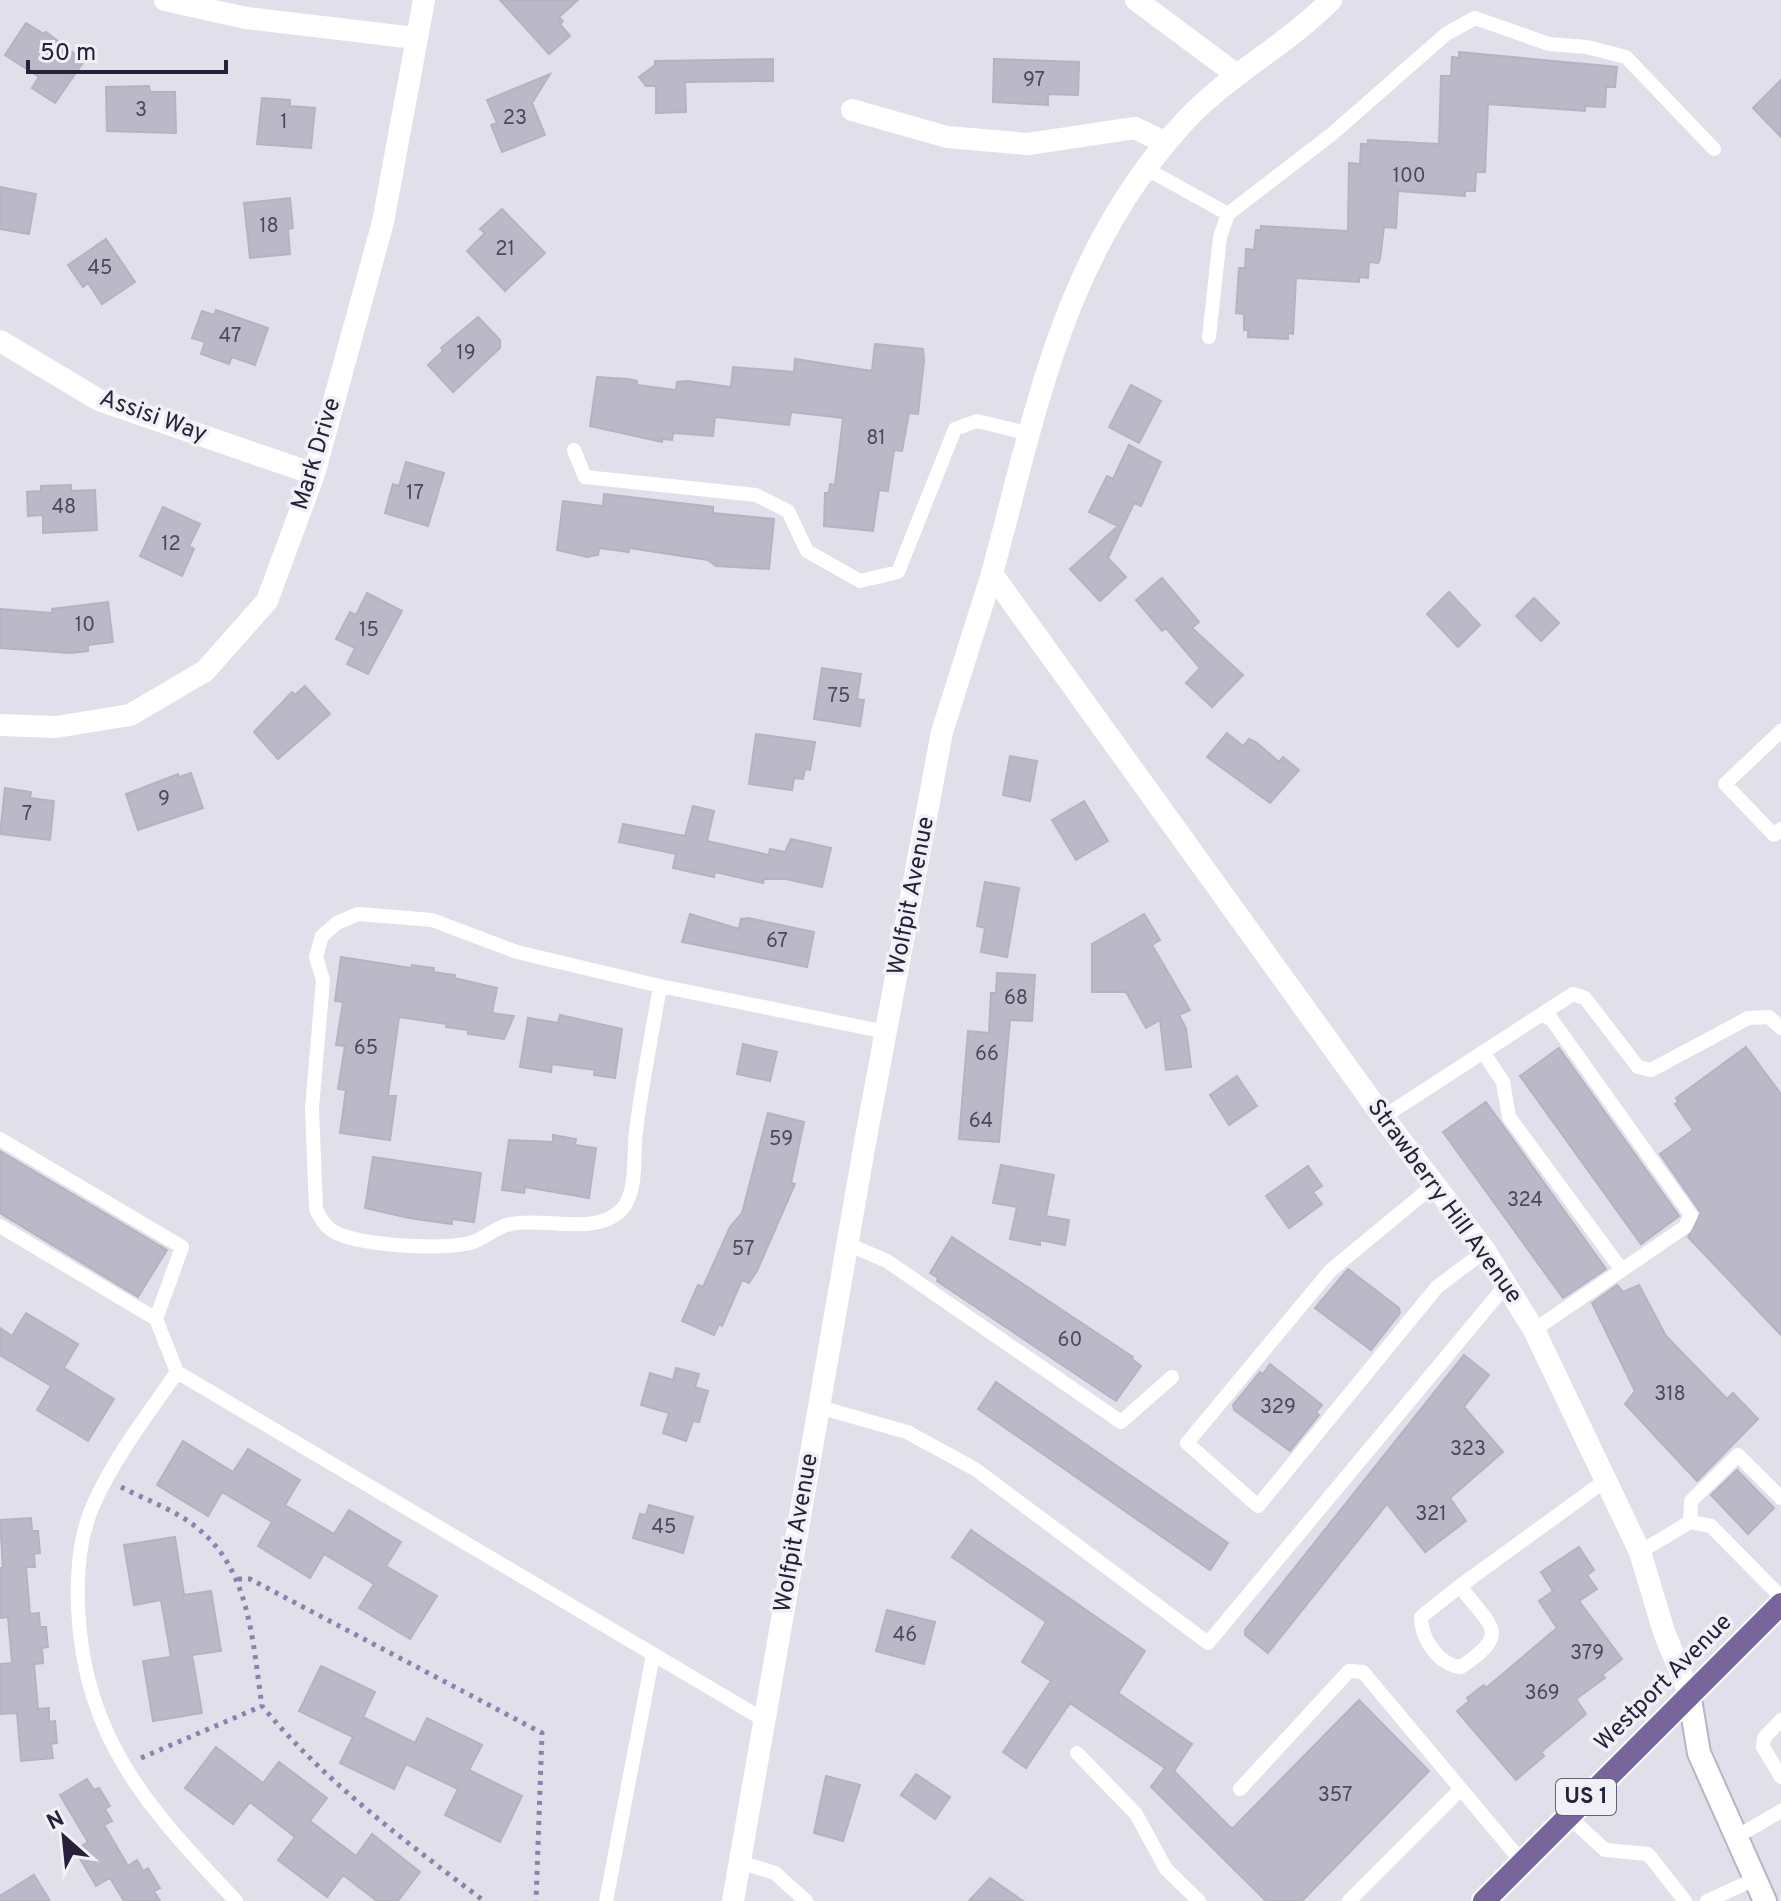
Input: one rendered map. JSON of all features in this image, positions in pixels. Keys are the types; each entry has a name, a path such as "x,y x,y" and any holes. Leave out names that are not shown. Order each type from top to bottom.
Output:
{"main road":[{"name":"Westport Avenue","path":"1484,1901 1781,1604"}],"street":[{"path":"165,0 246,18 415,38"},
{"name":"Mark Drive","path":"0,725 56,727 130,715 205,671 267,601 314,474 383,222 424,0"},
{"path":"1136,0 1237,75"},
{"name":"Wolfpit Avenue","path":"733,1901 847,1244 942,732 1077,284 1096,244 1145,168 1199,106 1331,0"},
{"path":"852,110 947,137 1028,144 1135,128 1166,143"},
{"name":"Assisi Way","path":"0,341 99,400 314,474"},
{"name":"Strawberry Hill Avenue","path":"992,574 1383,1117 1485,1251 1534,1330 1640,1552 1664,1632 1689,1693 1699,1753 1765,1901"}],"lane":[{"path":"1209,337 1220,237 1228,214 1344,125 1446,34 1475,18 1549,44 1587,47 1626,57 1714,149"},
{"path":"1145,168 1228,214"},
{"path":"574,450 585,477 756,495 788,511 807,551 860,581 898,572 955,429 977,421 1030,434"},
{"path":"1781,731 1725,784 1774,835 1781,829"},
{"path":"660,986 636,1132 632,1178 624,1207 608,1220 510,1224 470,1243 411,1245 373,1244 345,1237 321,1220 316,1209 312,1108 323,980 316,957 322,936 337,923 358,914 432,920 517,952 660,986 886,1032"},
{"path":"1383,1117 1573,994 1585,998 1638,1067 1651,1070 1748,1018 1769,1017 1781,1028"},
{"path":"1534,1330 1685,1227 1691,1215 1552,1020 1542,1014"},
{"path":"1483,1052 1503,1082 1509,1117 1621,1269"},
{"path":"0,1139 182,1247 156,1319"},
{"path":"1434,1185 1330,1271 1187,1443 1258,1506 1437,1287 1485,1251"},
{"path":"0,1226 156,1319 177,1372 764,1720"},
{"path":"847,1244 887,1261 1121,1422 1172,1377"},
{"path":"819,1407 907,1432 975,1469 1208,1643 1506,1285"},
{"path":"177,1372 94,1502 79,1550 79,1638 92,1702 122,1766 168,1830 236,1901"},
{"path":"1690,1522 1691,1501 1738,1455 1781,1498"},
{"path":"1460,1586 1492,1628 1488,1648 1461,1667 1443,1659 1421,1634 1421,1617 1460,1586 1606,1480"},
{"path":"1640,1552 1690,1522 1711,1526 1781,1597"},
{"path":"606,1901 653,1655"},
{"path":"1240,1789 1349,1671 1363,1672 1522,1862"},
{"path":"1781,1720 1764,1738 1766,1756 1781,1777"},
{"path":"1077,1753 1136,1814 1166,1869 1199,1901"},
{"path":"1356,1899 1461,1789"},
{"path":"1736,1837 1781,1811"},
{"path":"1568,1816 1605,1850 1648,1854 1685,1901"},
{"path":"740,1862 775,1873 806,1901"},
{"path":"1707,1901 1755,1879"}],"path":[{"path":"106,1480 178,1515 203,1532 225,1556 238,1579 262,1706 291,1740 359,1805 484,1901"},
{"path":"238,1579 250,1579 542,1733 536,1901"},
{"path":"122,1766 262,1706"}],"building":[{"path":"500,0 578,0 559,17 563,21 560,24 570,36 549,54"},
{"path":"26,23 44,34 46,32 84,61 55,103 32,88 39,77 5,55"},
{"path":"1459,52 1617,67 1615,87 1606,87 1605,107 1585,106 1585,111 1488,104 1485,172 1476,172 1475,191 1465,191 1465,196 1398,191 1396,228 1384,227 1380,259 1378,263 1369,262 1368,278 1359,277 1359,282 1296,278 1293,334 1288,333 1288,339 1248,337 1248,330 1244,330 1244,314 1236,313 1239,268 1245,268 1246,249 1254,250 1256,230 1261,230 1261,226 1348,231 1349,163 1360,164 1361,144 1368,144 1368,140 1439,144 1441,76 1451,76 1452,57 1459,58"},
{"path":"773,59 773,81 685,82 686,112 656,113 656,86 646,86 639,77 655,65 655,61"},
{"path":"994,59 1079,62 1078,95 1048,94 1048,105 993,102"},
{"path":"550,74 532,103 545,135 502,152 491,125 497,123 487,100"},
{"path":"1781,80 1781,137 1753,108"},
{"path":"149,86 150,92 175,92 176,133 107,131 106,87"},
{"path":"262,98 290,100 290,106 315,108 311,148 257,144"},
{"path":"0,187 36,194 29,234 0,229"},
{"path":"290,198 293,228 288,229 290,254 250,258 244,203"},
{"path":"502,209 545,253 505,291 467,251 485,233 480,229"},
{"path":"106,239 135,282 102,304 88,283 83,287 68,265"},
{"path":"216,310 268,328 255,365 232,357 229,364 201,354 205,342 192,338 202,311 214,315"},
{"path":"478,317 500,340 500,348 453,392 428,365 443,351 441,348"},
{"path":"875,344 923,349 924,361 918,414 909,413 902,451 894,450 888,491 879,490 873,531 824,526 825,493 829,493 830,484 835,485 843,418 791,412 789,425 715,417 713,436 673,433 672,440 662,439 662,442 590,426 597,377 628,379 637,381 637,385 676,390 677,382 687,381 731,387 733,367 794,372 795,359 872,371"},
{"path":"1131,385 1161,401 1139,443 1109,427"},
{"path":"1129,445 1161,462 1141,506 1134,503 1108,558 1126,577 1100,601 1070,569 1118,526 1089,512 1107,476 1113,479"},
{"path":"406,462 444,473 428,526 385,513 393,484 399,486"},
{"path":"71,485 71,491 95,490 97,530 43,533 43,515 28,516 27,492 41,491 41,486"},
{"path":"604,494 713,507 713,513 774,519 769,569 716,566 708,560 629,548 629,552 599,548 598,555 587,557 557,550 563,501 603,506"},
{"path":"163,507 200,524 189,546 194,549 182,576 140,556"},
{"path":"1162,578 1199,622 1192,628 1243,675 1212,707 1186,683 1200,668 1166,628 1162,631 1136,600"},
{"path":"1449,592 1480,625 1458,647 1427,614"},
{"path":"367,593 402,611 368,674 347,664 355,648 336,639 350,612 356,615"},
{"path":"1534,598 1559,623 1541,641 1516,616"},
{"path":"108,602 113,642 88,645 88,651 70,653 0,648 0,609 52,613 52,609"},
{"path":"822,668 861,674 857,699 864,700 860,726 814,719"},
{"path":"305,686 330,714 278,759 254,732 292,692 295,695"},
{"path":"1227,733 1243,746 1249,739 1256,742 1279,762 1283,757 1299,770 1270,803 1207,757"},
{"path":"756,734 815,742 810,770 805,769 803,779 794,778 792,790 749,784"},
{"path":"1010,756 1037,761 1030,801 1003,795"},
{"path":"191,773 203,808 138,830 126,794 178,774 179,777"},
{"path":"5,788 31,792 30,798 54,801 50,840 0,834"},
{"path":"1084,801 1108,841 1076,860 1052,820"},
{"path":"693,806 714,811 707,841 769,855 770,849 785,852 791,839 831,848 822,887 786,879 764,879 763,883 715,872 714,877 673,868 676,854 619,842 623,824 685,836"},
{"path":"985,882 1019,888 1007,957 981,952 985,928 977,926"},
{"path":"690,914 739,929 741,919 748,918 814,932 807,967 682,942"},
{"path":"1144,914 1160,940 1152,945 1190,1010 1179,1015 1186,1028 1191,1067 1166,1070 1160,1020 1146,1028 1126,992 1092,992 1092,944"},
{"path":"341,957 411,968 412,965 434,968 433,972 455,975 454,978 497,988 492,1013 514,1016 504,1039 468,1034 468,1030 446,1027 447,1024 399,1017 388,1096 396,1096 390,1140 340,1133 346,1090 338,1089 345,1046 336,1045 343,1002 335,1001"},
{"path":"997,973 1035,975 1032,1021 1010,1020 999,1142 959,1139 968,1031 989,1033 991,993 996,993"},
{"path":"560,1015 622,1029 615,1078 594,1075 595,1070 552,1064 551,1072 520,1067 528,1018 558,1023"},
{"path":"743,1044 777,1052 770,1081 737,1074"},
{"path":"1746,1047 1781,1094 1781,1335 1688,1237 1701,1213 1660,1154 1693,1130 1675,1104 1678,1102 1676,1098"},
{"path":"1559,1048 1679,1216 1641,1244 1520,1076"},
{"path":"1237,1076 1257,1106 1229,1125 1210,1095"},
{"path":"1486,1102 1606,1269 1563,1298 1443,1132"},
{"path":"768,1113 804,1122 791,1183 795,1184 757,1271 749,1283 742,1280 722,1326 719,1324 714,1335 682,1321 698,1285 703,1287 730,1227 742,1213"},
{"path":"553,1135 576,1139 575,1145 596,1148 589,1198 525,1187 524,1193 502,1190 509,1140 553,1142"},
{"path":"0,1151 167,1250 138,1297 0,1213"},
{"path":"373,1157 481,1173 474,1222 452,1219 452,1224 365,1208"},
{"path":"1001,1165 1054,1175 1046,1216 1069,1220 1065,1245 1040,1240 1040,1245 1010,1239 1017,1207 993,1203"},
{"path":"1308,1166 1322,1186 1313,1192 1322,1204 1289,1228 1266,1196"},
{"path":"952,1237 1133,1357 1141,1366 1116,1401 937,1281 938,1278 930,1273"},
{"path":"1348,1269 1399,1308 1400,1313 1371,1350 1315,1308"},
{"path":"1617,1285 1623,1292 1639,1285 1666,1336 1727,1399 1733,1393 1758,1419 1697,1481 1625,1404 1635,1391 1592,1303"},
{"path":"26,1313 78,1344 64,1368 114,1399 88,1441 37,1410 51,1386 0,1355 0,1328 12,1336"},
{"path":"1464,1355 1489,1375 1464,1407 1503,1452 1450,1498 1466,1521 1425,1552 1387,1504 1268,1653 1245,1635 1245,1630"},
{"path":"1270,1364 1322,1405 1316,1413 1319,1415 1290,1451 1234,1410 1233,1405"},
{"path":"676,1368 699,1374 695,1387 708,1391 699,1422 693,1421 686,1441 663,1433 669,1413 641,1405 650,1373 673,1380"},
{"path":"996,1382 1228,1543 1210,1570 978,1409"},
{"path":"183,1441 233,1472 248,1449 300,1480 285,1505 334,1534 349,1510 401,1542 386,1566 437,1596 410,1639 359,1608 374,1584 324,1554 310,1578 258,1546 272,1522 222,1492 208,1516 157,1485"},
{"path":"1737,1470 1774,1508 1748,1534 1711,1495"},
{"path":"649,1505 693,1517 683,1553 633,1538 640,1514 646,1515"},
{"path":"31,1518 32,1531 38,1531 40,1553 34,1554 35,1567 26,1567 30,1614 39,1613 40,1627 46,1627 48,1647 42,1648 43,1663 34,1664 38,1709 49,1708 49,1722 55,1721 57,1743 51,1744 53,1758 21,1761 17,1713 0,1714 0,1664 12,1663 8,1617 0,1618 0,1568 3,1568 0,1520"},
{"path":"971,1530 1145,1651 1118,1693 1192,1744 1174,1771 1232,1829 1359,1700 1429,1771 1302,1901 1266,1901 1151,1787 1165,1768 1070,1703 1026,1768 1003,1752 1051,1681 1022,1662 1046,1622 952,1557"},
{"path":"175,1537 184,1595 211,1591 221,1651 192,1655 202,1713 153,1721 143,1661 171,1657 161,1600 134,1605 124,1545"},
{"path":"1579,1547 1594,1570 1587,1575 1597,1589 1579,1601 1622,1659 1602,1675 1605,1678 1576,1699 1586,1714 1541,1752 1544,1756 1516,1780 1457,1711 1469,1701 1467,1698 1484,1685 1486,1688 1557,1628 1539,1601 1553,1591 1541,1572"},
{"path":"887,1610 935,1622 924,1664 876,1651"},
{"path":"321,1666 375,1692 363,1717 415,1743 427,1718 482,1745 469,1770 522,1796 500,1842 445,1815 458,1789 406,1764 394,1789 340,1763 353,1737 299,1711"},
{"path":"216,1747 263,1783 279,1762 327,1798 310,1821 356,1856 372,1834 420,1872 398,1901 377,1901 343,1875 327,1897 278,1860 295,1837 250,1802 233,1824 185,1788"},
{"path":"916,1774 950,1797 935,1819 901,1795"},
{"path":"826,1776 860,1785 843,1841 814,1833"},
{"path":"87,1779 94,1790 99,1788 110,1806 105,1809 112,1821 104,1825 128,1866 137,1860 143,1871 148,1868 160,1888 154,1891 160,1901 124,1901 110,1878 96,1886 75,1850 88,1842 60,1795"},
{"path":"34,1875 50,1901 0,1901 0,1896"},
{"path":"990,1878 1023,1901 969,1901"}]}
